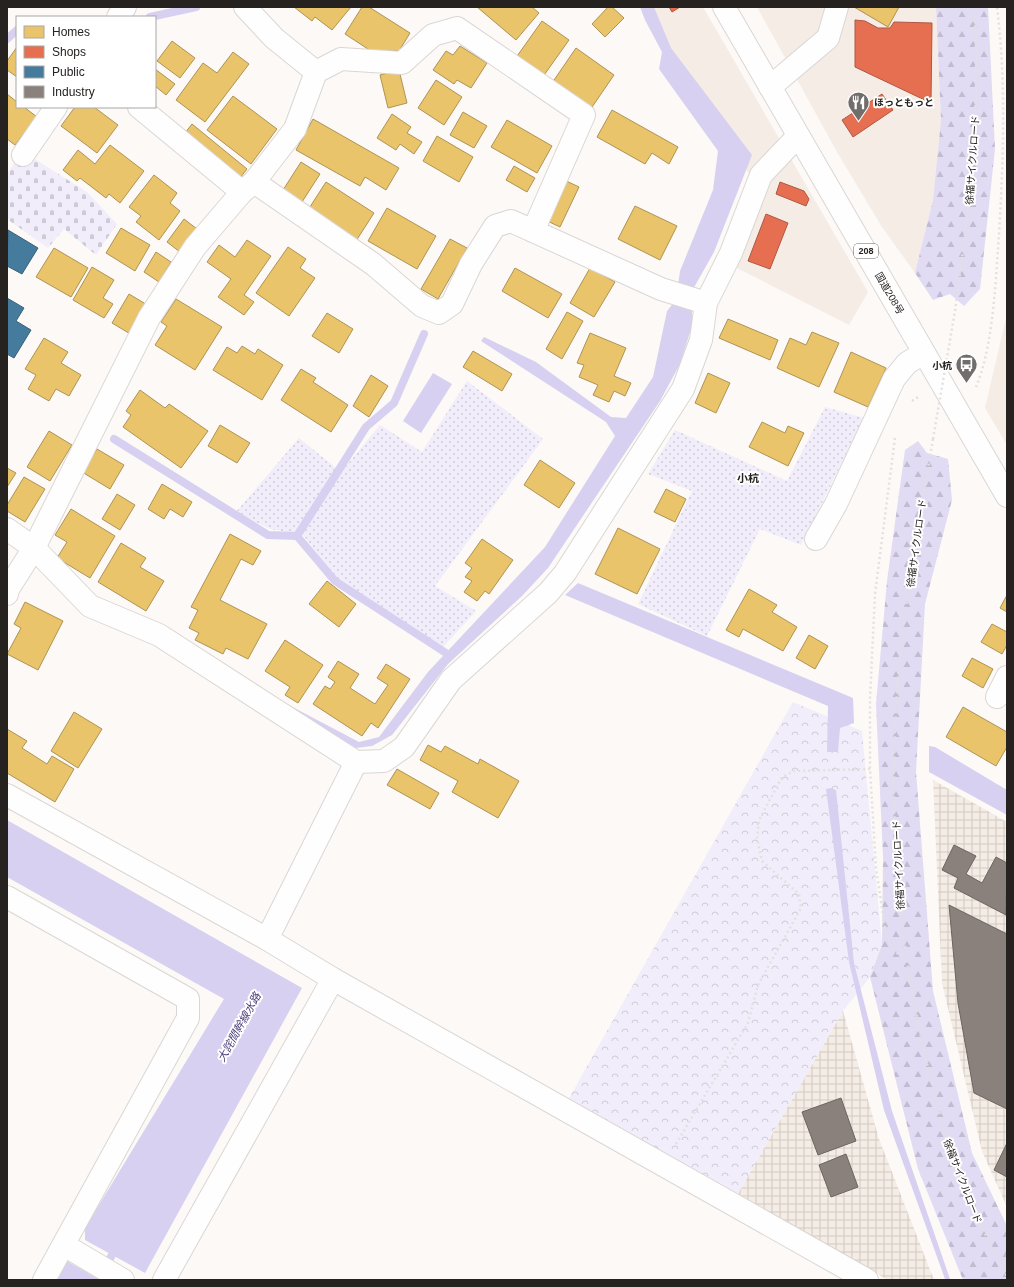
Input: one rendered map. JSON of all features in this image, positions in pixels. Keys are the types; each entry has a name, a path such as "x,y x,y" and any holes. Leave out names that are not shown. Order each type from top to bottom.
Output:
{"main road":[{"path":"119,16 125,7"},
{"path":"246,7 274,38 316,72"},
{"name":"国道208号","path":"724,7 1007,496"},
{"path":"770,87 828,38 837,7"},
{"path":"7,594 8,589 34,548 149,318 195,247 248,187 295,129 316,72 341,59 402,63 433,35 457,28 584,115 532,231"},
{"path":"23,155 55,108"},
{"path":"140,108 248,187 373,264 422,306 439,313 452,304 471,264 495,226 512,221 661,289 706,303"},
{"path":"7,529 34,548 90,606 159,635 356,762 384,761 404,747 451,680 548,593 565,573 683,389 701,340 706,303 731,253 761,175 798,136"},
{"path":"816,539 836,504 894,379 907,362 924,353"},
{"path":"996,697 1007,677"},
{"path":"267,939 356,762"},
{"path":"7,795 267,939 333,979 867,1280"},
{"path":"7,897 188,999 188,1018 44,1280"},
{"path":"164,1280 333,979"},
{"path":"64,1245 119,1278"}],"path":[{"name":"徐福サイクルロード","path":"974,7 976,42 976,106 974,153 967,227 955,311 919,521 901,650 896,708 894,779 899,902 905,957 916,1022 942,1124 959,1175 978,1221 1007,1276"},
{"path":"976,387 983,372 995,291 1004,161 1002,45 997,7"},
{"path":"905,405 918,397"},
{"path":"896,430 875,594 870,698 870,769 876,868 886,935 895,952 905,957"},
{"path":"663,1165 748,1023 758,985 801,908 799,894 762,861 757,838 759,820 782,777 794,770 870,769"}],"shaded area":[{"path":"651,7 703,7 868,292 849,325 733,266 761,190 670,66"},
{"path":"757,7 936,7 941,120 933,200 915,273 882,227 837,152"},
{"path":"1007,314 1007,445 985,408"},
{"path":"933,780 1007,822 1007,1207 982,1151 942,983"},
{"path":"843,1011 879,1139 934,1280 888,1280 737,1195"}],"green space":[{"path":"936,7 988,7 995,149 980,289 964,306 950,294 933,300 915,273 933,200 941,120"},
{"path":"22,151 87,192 117,224 96,255 64,229 48,248 7,219 7,174"},
{"path":"467,381 543,439 435,586 476,611 443,647 336,578 303,535 270,529 236,512 299,438 341,472 380,425 422,452"},
{"path":"825,407 864,418 801,545 760,529 707,636 638,604 692,491 648,474 675,430 787,481"},
{"path":"918,441 927,453 948,459 952,500 925,604 916,772 933,991 972,1153 1007,1226 1007,1280 963,1280 918,1169 870,977 882,944 883,857 876,704 887,581 905,450"},
{"path":"793,702 862,731 882,944 870,977 843,1011 737,1195 568,1100"}],"water":[{"path":"640,7 654,7 671,48 752,155 714,252 692,291 692,326 680,364 660,401 548,568 522,596 448,664 392,735 372,746 356,748 264,692 359,742 379,737 428,672 545,547 615,436 606,422 481,341 484,337 536,362 611,417 626,418 653,377 667,311 676,300 680,271 713,190 718,151 659,69 662,52 645,20"},
{"path":"433,373 452,384 421,433 403,421"},
{"path":"578,583 853,698 854,723 840,728 838,752 827,752 828,706 565,595"},
{"path":"929,746 935,747 1007,790 1007,815 929,772"},
{"path":"831,788 836,790 854,963 892,1111 950,1279 945,1279 884,1110 849,962 826,789"},
{"path":"7,820 302,988 145,1273 85,1240 85,1228 224,999 7,877"},
{"path":"67,1261 100,1280 57,1280"}],"building: Homes":[{"path":"294,7 351,7 332,30 315,17 312,21"},
{"path":"362,7 369,7 410,33 399,51 371,51 345,34"},
{"path":"477,7 532,7 539,13 516,40"},
{"path":"608,7 612,7 624,18 605,37 592,24"},
{"path":"854,7 899,7 888,27"},
{"path":"542,21 569,40 542,78 515,59"},
{"path":"172,41 195,58 180,78 157,61"},
{"path":"460,46 487,63 471,88 457,80 454,84 433,70 446,51 453,55"},
{"path":"16,48 16,76 7,70 7,61"},
{"path":"576,48 614,75 590,110 552,83"},
{"path":"233,52 249,64 205,122 176,100 203,63 217,73"},
{"path":"156,70 175,84 166,95 156,87"},
{"path":"399,70 407,103 388,108 380,75"},
{"path":"436,80 462,97 444,125 418,108"},
{"path":"7,94 16,101 16,108 25,108 37,117 15,145 7,139"},
{"path":"233,96 277,129 251,164 207,130"},
{"path":"74,108 95,108 118,125 97,153 61,126"},
{"path":"612,110 678,147 669,164 652,153 645,164 597,137"},
{"path":"463,112 487,126 474,148 450,135"},
{"path":"392,114 411,127 407,133 422,142 414,154 400,144 396,150 377,138"},
{"path":"313,119 399,168 386,190 365,177 360,186 296,150"},
{"path":"507,120 552,146 537,173 491,147"},
{"path":"192,124 247,169 240,178 185,133"},
{"path":"437,136 473,157 459,182 423,161"},
{"path":"110,145 144,171 120,203 109,194 106,198 80,178 77,181 63,170 78,150 95,164"},
{"path":"301,162 320,174 302,202 283,190"},
{"path":"514,166 535,178 527,192 506,180"},
{"path":"154,175 177,193 170,203 180,211 159,240 136,222 141,216 129,207"},
{"path":"560,178 579,187 560,227 541,218"},
{"path":"326,182 374,213 356,241 308,210"},
{"path":"635,206 677,226 660,260 618,239"},
{"path":"387,208 436,236 417,269 368,241"},
{"path":"184,219 197,229 180,252 167,242"},
{"path":"121,228 150,245 135,271 106,253"},
{"path":"450,239 467,248 438,299 421,289"},
{"path":"247,240 271,256 244,295 254,302 244,315 218,297 231,279 207,262 219,245 235,257"},
{"path":"288,247 306,259 300,268 315,278 289,316 256,293"},
{"path":"54,248 88,268 71,297 36,277"},
{"path":"156,252 171,262 159,282 144,272"},
{"path":"92,267 114,280 103,298 113,304 104,318 73,300"},
{"path":"515,268 562,294 548,318 502,291"},
{"path":"590,268 615,282 594,317 570,303"},
{"path":"129,294 149,306 132,335 112,323"},
{"path":"176,299 222,327 195,370 155,345 167,326 161,322"},
{"path":"567,312 583,321 562,359 546,349"},
{"path":"327,313 353,329 339,353 312,336"},
{"path":"728,319 778,340 770,360 719,338"},
{"path":"812,332 839,343 819,387 777,368 790,338 806,345"},
{"path":"590,333 626,348 614,376 631,383 625,396 614,391 609,402 593,395 598,385 579,377 584,365 577,363"},
{"path":"44,338 68,352 61,363 81,375 69,396 56,389 49,401 28,389 36,375 25,369"},
{"path":"242,346 255,354 258,349 283,365 262,400 213,370 227,347 237,353"},
{"path":"473,351 512,374 502,391 463,367"},
{"path":"851,352 886,368 868,407 834,392"},
{"path":"301,369 316,378 313,382 348,405 331,432 281,400"},
{"path":"708,373 730,383 716,413 695,403"},
{"path":"371,375 388,386 369,417 353,406"},
{"path":"140,390 165,408 169,404 208,431 181,468 123,427 131,415 126,411"},
{"path":"762,422 785,433 788,426 804,433 788,466 749,447"},
{"path":"220,425 250,443 237,463 208,446"},
{"path":"49,431 72,445 50,481 27,467"},
{"path":"97,449 124,465 110,489 82,472"},
{"path":"540,460 575,483 559,508 524,485"},
{"path":"7,468 16,473 7,487"},
{"path":"24,477 45,489 25,522 7,511 7,505"},
{"path":"162,484 192,502 183,517 170,509 164,519 148,509"},
{"path":"666,489 686,499 675,522 654,512"},
{"path":"117,494 135,505 120,530 102,519"},
{"path":"71,509 115,536 90,578 57,558 67,542 55,535"},
{"path":"618,528 660,549 637,594 595,574"},
{"path":"230,534 261,551 253,565 241,559 220,600 267,624 248,659 226,648 223,654 195,640 199,633 189,628 198,610 191,607"},
{"path":"482,539 513,560 489,594 485,591 477,601 464,592 472,581 465,577 472,568 465,563"},
{"path":"121,543 146,558 140,567 164,581 146,611 98,582"},
{"path":"327,581 356,604 339,627 309,604"},
{"path":"749,589 777,605 772,612 797,627 783,651 743,629 739,637 726,630"},
{"path":"1007,595 1007,612 1000,608"},
{"path":"25,602 63,621 38,670 7,654 21,628 14,624"},
{"path":"992,624 1007,632 1007,645 1002,654 981,642"},
{"path":"809,635 828,646 815,669 796,658"},
{"path":"285,640 323,665 298,703 285,695 290,687 265,671"},
{"path":"972,658 993,669 983,688 962,676"},
{"path":"338,661 359,674 350,688 375,704 388,685 377,678 386,664 410,679 378,728 371,723 362,736 313,704 325,686 330,689 335,682 328,677"},
{"path":"963,707 1007,732 1007,747 996,766 946,737"},
{"path":"74,712 102,729 78,768 51,751"},
{"path":"7,729 27,741 22,748 47,764 52,756 74,769 55,802 7,773"},
{"path":"428,745 441,752 445,746 478,764 480,759 519,781 498,818 452,792 458,781 420,760"},
{"path":"397,769 439,793 430,809 387,785"}],"building: Shops":[{"path":"669,7 680,7 672,12"},
{"path":"855,20 865,21 878,28 890,28 894,22 932,23 931,103 855,67"},
{"path":"882,94 893,110 853,137 842,120"},
{"path":"780,182 804,191 809,199 806,206 776,194"},
{"path":"766,214 788,223 770,269 748,261"}],"building: Public":[{"path":"8,230 38,248 22,274 7,266"},
{"path":"7,298 24,308 16,321 31,330 14,358 7,354"}],"building: Industry":[{"path":"954,845 976,856 966,874 982,883 996,857 1007,863 1006,915 954,888 958,878 942,870"},
{"path":"949,905 1007,934 1007,1109 974,1093 958,1003"},
{"path":"841,1098 856,1141 818,1155 802,1112"},
{"path":"1007,1143 1007,1177 994,1170"},
{"path":"846,1154 858,1187 831,1197 819,1165"}],"waterway":[{"path":"155,16 196,7"},
{"path":"7,39 16,31"},
{"path":"297,536 366,427 394,403 424,334"},
{"path":"114,439 268,535 297,536 335,581 446,653"},
{"name":"大詫間幹線水路","path":"98,1280 117,1246"}],"place":[{"name":"ほっともっと","path":"858,122"},
{"name":"小杭","path":"967,384"}],"district":[{"name":"小杭","path":"748,478"}]}
